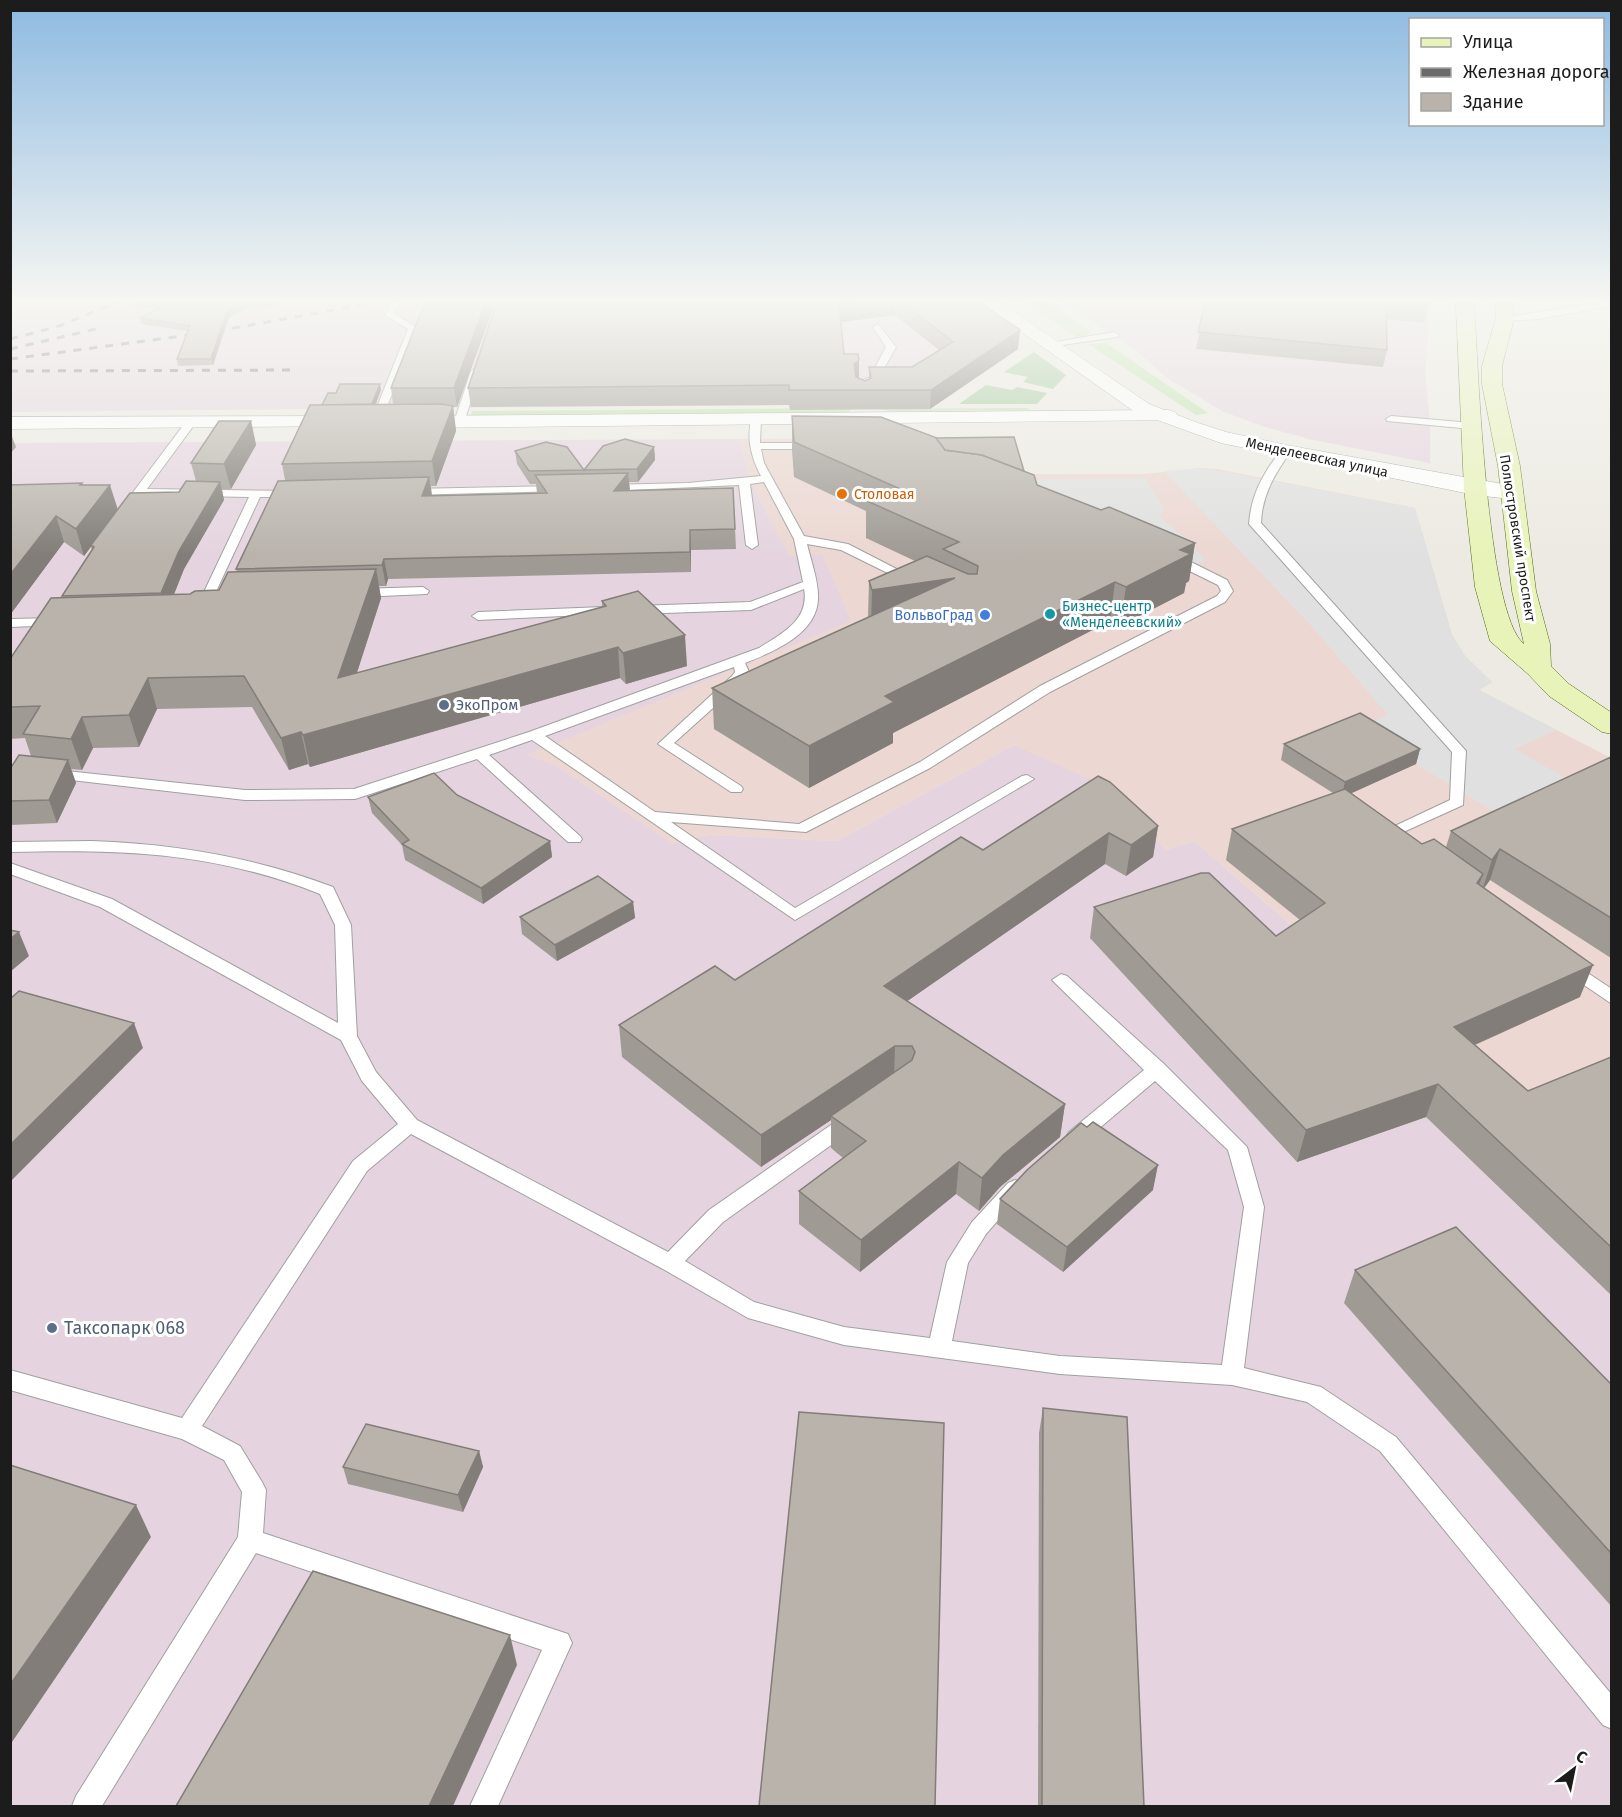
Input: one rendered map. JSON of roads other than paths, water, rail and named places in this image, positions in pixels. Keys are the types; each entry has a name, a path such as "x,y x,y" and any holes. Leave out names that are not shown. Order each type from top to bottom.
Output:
{"main road":[{"path":"1470,387 1475,488 1487,587 1503,641 1538,668 1559,690 1611,726"},
{"name":"Полюстровский проспект","path":"1493,387 1509,466 1524,591 1537,644 1538,668"}],"street":[{"path":"1111,387 1142,408 1168,416"},
{"path":"1138,387 1163,404 1168,416"},
{"name":"Менделеевская улица","path":"10,423 756,419 865,412 912,423 1168,416 1221,437 1475,488 1511,492"}],"lane":[{"path":"376,422 390,387"},
{"path":"459,422 471,387"},
{"path":"1391,418 1472,426"},
{"path":"10,769 245,795 355,794 534,735 764,651 791,634 809,614 812,597 800,539 766,479 755,446 756,419"},
{"path":"126,510 192,421"},
{"path":"755,446 830,445"},
{"path":"1286,451 1266,479 1255,504 1256,524 1458,751 1458,802 1388,833 1405,846"},
{"path":"595,488 688,486 766,479"},
{"path":"744,481 752,545"},
{"path":"395,492 571,489"},
{"path":"139,492 302,494"},
{"path":"187,617 198,617 214,596 255,495"},
{"path":"800,539 844,548 927,588"},
{"path":"653,816 801,829 925,765 1045,689 1221,599 1227,591 1223,583 1211,575 1159,552"},
{"path":"478,616 751,606 766,601 786,589 810,585"},
{"path":"351,593 423,591"},
{"path":"10,623 67,621"},
{"path":"735,661 742,667 742,672 737,679 665,744 736,789"},
{"path":"534,735 795,915 1027,778"},
{"path":"479,753 574,839"},
{"path":"10,847 103,844 223,857 288,874 327,891 342,925 348,1036 369,1076 410,1125 670,1263 748,1309 844,1336 1060,1365 1232,1375 1313,1394 1388,1444 1611,1716"},
{"path":"10,868 106,903 348,1036"},
{"path":"1554,956 1611,998"},
{"path":"1061,980 1237,1147 1254,1206 1232,1375"},
{"path":"1060,1150 1157,1069"},
{"path":"670,1263 716,1216 863,1112"},
{"path":"187,1430 360,1166 410,1125"},
{"path":"939,1349 958,1262 979,1228 1000,1203 1034,1172"},
{"path":"10,1380 187,1430 232,1453 254,1490 250,1540 86,1806"},
{"path":"250,1540 559,1643 484,1806"}],"place":[{"name":"Столовая","path":"842,494"},
{"name":"Бизнес-центр «Менделеевский»","path":"1050,614"},
{"name":"ВольвоГрад","path":"985,615"},
{"name":"ЭкоПром","path":"444,705"},
{"name":"Таксопарк 068","path":"52,1328"}]}
